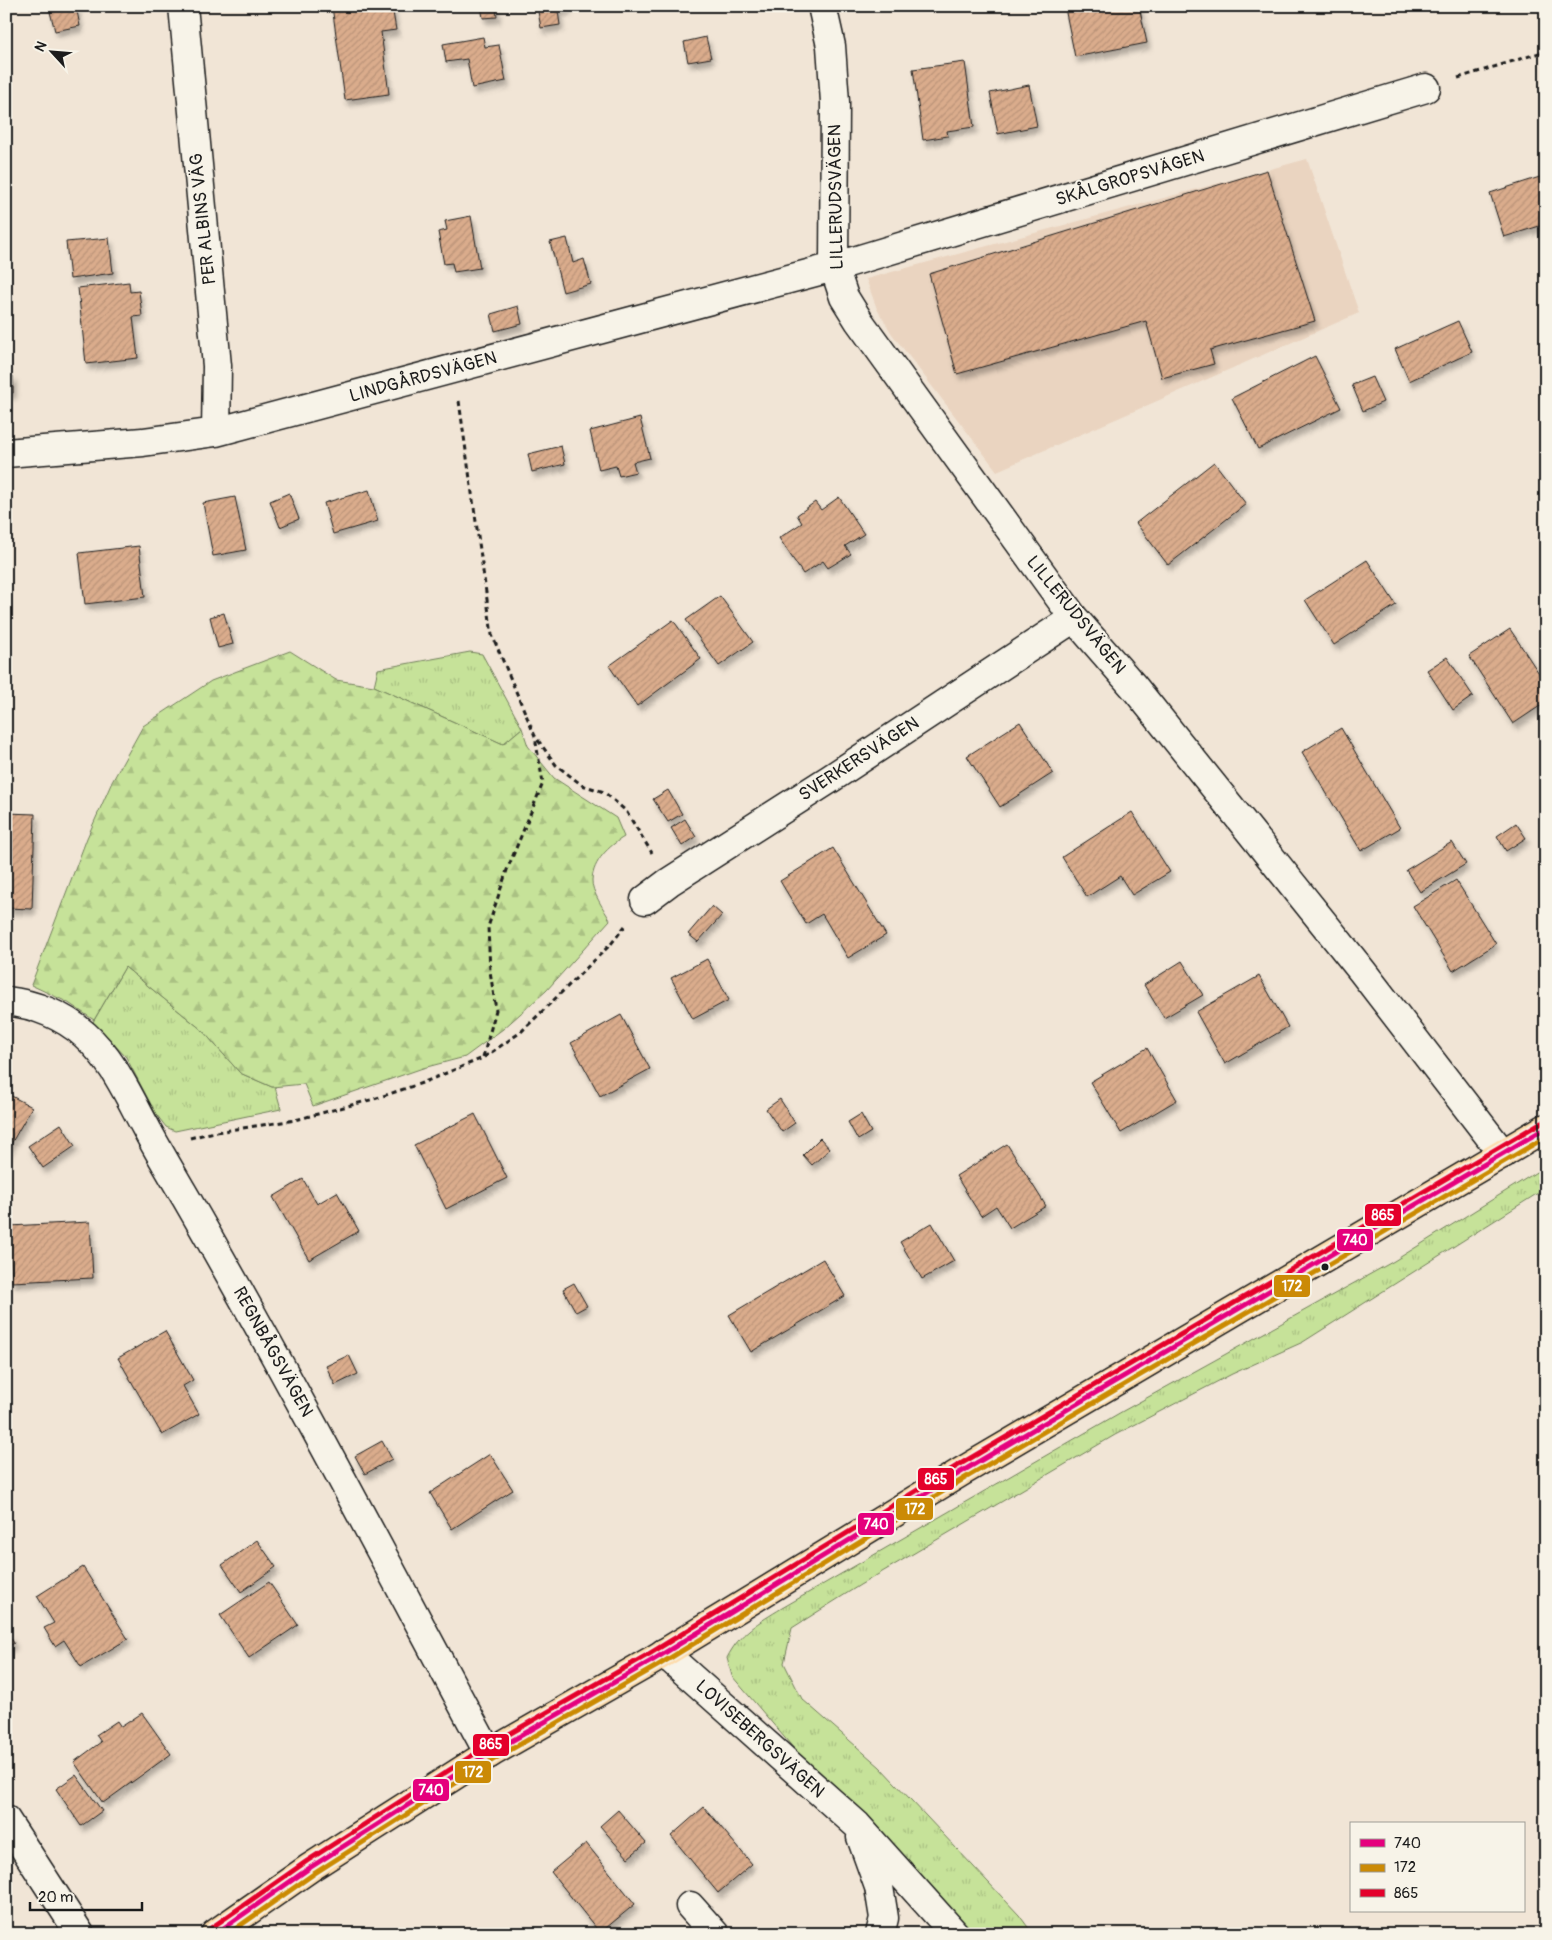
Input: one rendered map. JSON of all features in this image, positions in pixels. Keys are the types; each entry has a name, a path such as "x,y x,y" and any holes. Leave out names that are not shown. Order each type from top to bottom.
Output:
{"main road":[{"path":"215,1934 311,1867 489,1754 664,1653 961,1472 1546,1128"}],"street":[{"name":"PER ALBINS VÄG","path":"182,6 217,366 216,432"},
{"name":"LILLERUDSVÄGEN","path":"822,6 831,46 835,102 834,268 844,297 859,321 1074,618 1134,687 1356,963 1503,1154"},
{"name":"SKÅLGROPSVÄGEN","path":"834,268 1426,88"},
{"name":"LINDGÅRDSVÄGEN","path":"6,453 143,442 216,432 834,268"},
{"name":"SVERKERSVÄGEN","path":"645,900 669,882 838,774 1074,618"},
{"name":"REGNBÅGSVÄGEN","path":"6,1001 25,1004 52,1014 69,1023 85,1035 117,1073 156,1146 246,1302 489,1754"},
{"name":"LOVISEBERGSVÄGEN","path":"664,1653 857,1825 955,1934"},
{"path":"6,1820 80,1934"},
{"name":"LOVISEBERGSVÄGEN","path":"857,1825 879,1886 884,1918 880,1934"},
{"path":"690,1906 715,1934"}],"path":[{"path":"1426,88 1546,51"},
{"path":"455,368 492,635 535,736 556,765 582,785 604,792 626,811 669,882"},
{"path":"483,1058 496,1010 490,971 488,927 508,870 543,783 535,736"},
{"path":"156,1146 210,1133 295,1120 422,1083 483,1058 521,1032 563,993 611,944 645,900"}],"shaded area":[{"path":"1307,159 1359,313 997,471 892,334 877,309 866,279"}],"green space":[{"path":"290,651 336,680 374,686 503,744 522,728 528,746 554,778 616,818 624,837 603,855 593,873 592,885 610,920 546,991 503,1029 465,1057 423,1068 313,1106 304,1084 272,1087 240,1073 202,1030 125,967 94,1020 67,1002 31,985 87,838 112,782 143,726 211,681"},
{"path":"470,652 482,654 522,728 503,744 374,686 378,669"},
{"path":"125,967 202,1030 240,1073 275,1087 281,1109 175,1131 166,1127 156,1114 126,1057 93,1022"},
{"path":"1546,1166 1546,1188 1303,1342 1232,1374 1115,1435 860,1585 792,1628 784,1663 802,1699 880,1767 1019,1915 1033,1934 973,1934 915,1870 796,1751 732,1676 727,1658 732,1649 750,1629 765,1618 1123,1411 1394,1261"}],"building":[{"path":"76,6 80,26 55,31 50,12"},
{"path":"332,6 392,6 396,30 381,32 389,94 345,100"},
{"path":"481,6 496,6 497,17 483,18"},
{"path":"537,6 568,6 568,9 558,11 560,25 541,28"},
{"path":"1076,6 1139,6 1147,43 1075,57 1065,8"},
{"path":"483,37 485,47 499,45 506,81 472,88 467,59 446,62 443,44"},
{"path":"706,37 711,58 688,62 684,42"},
{"path":"965,62 974,127 947,131 948,136 923,140 913,69"},
{"path":"1029,85 1037,126 998,134 990,93"},
{"path":"1267,170 1315,321 1210,350 1214,364 1162,378 1146,321 957,374 929,274"},
{"path":"1546,175 1546,224 1504,237 1490,193"},
{"path":"471,216 480,268 454,272 452,263 444,264 438,232 447,230 445,221"},
{"path":"109,238 113,273 70,279 66,242"},
{"path":"567,238 573,263 584,259 591,284 563,292 550,242"},
{"path":"129,282 130,292 139,291 142,316 133,317 138,358 86,364 78,288"},
{"path":"518,306 522,324 495,331 491,314"},
{"path":"1458,321 1472,352 1409,381 1395,349"},
{"path":"1315,356 1341,408 1258,449 1232,398"},
{"path":"6,376 13,376 13,393 6,393"},
{"path":"1372,377 1383,402 1363,411 1352,385"},
{"path":"640,418 650,458 633,462 636,472 619,476 616,466 599,470 590,431"},
{"path":"561,446 565,464 532,472 528,454"},
{"path":"1214,462 1246,504 1168,565 1136,523"},
{"path":"369,490 378,521 333,534 324,503"},
{"path":"289,493 299,519 280,527 270,501"},
{"path":"235,497 246,550 213,556 203,503"},
{"path":"839,497 864,534 845,546 851,554 828,568 823,561 803,574 779,538 802,523 797,515 815,502 821,510"},
{"path":"139,546 145,597 85,604 79,553"},
{"path":"1367,560 1396,605 1334,645 1305,600"},
{"path":"720,596 753,642 719,666 686,620"},
{"path":"224,613 233,644 218,648 210,617"},
{"path":"673,620 701,659 637,706 609,666"},
{"path":"1510,629 1546,684 1546,702 1513,724 1469,656"},
{"path":"1447,657 1473,696 1453,710 1427,670"},
{"path":"1020,722 1053,773 1000,807 967,756"},
{"path":"1341,728 1400,828 1361,851 1302,752"},
{"path":"668,790 682,814 668,822 653,799"},
{"path":"1132,812 1170,872 1132,895 1120,876 1087,897 1062,857"},
{"path":"6,813 35,814 32,909 6,908"},
{"path":"685,819 696,837 682,846 671,828"},
{"path":"1516,823 1526,838 1506,851 1497,836"},
{"path":"1452,842 1466,864 1420,892 1406,870"},
{"path":"833,848 886,935 848,958 822,914 806,924 780,881"},
{"path":"1456,880 1496,944 1453,971 1413,906"},
{"path":"712,906 722,915 698,942 688,934"},
{"path":"707,959 729,1000 693,1019 671,978"},
{"path":"1182,961 1203,995 1164,1018 1144,985"},
{"path":"1259,976 1288,1027 1225,1064 1196,1012"},
{"path":"621,1015 650,1069 600,1096 571,1043"},
{"path":"1147,1048 1177,1100 1121,1133 1090,1082"},
{"path":"6,1093 32,1107 7,1151 6,1150"},
{"path":"780,1099 795,1123 782,1132 766,1109"},
{"path":"475,1114 507,1178 446,1209 414,1145"},
{"path":"861,1114 871,1132 858,1140 848,1122"},
{"path":"61,1124 75,1146 43,1168 28,1146"},
{"path":"820,1138 830,1149 812,1165 803,1155"},
{"path":"1007,1144 1046,1206 1010,1228 996,1206 981,1216 956,1176"},
{"path":"303,1179 317,1204 337,1192 359,1231 309,1260 273,1197"},
{"path":"90,1222 93,1278 12,1282 9,1226"},
{"path":"932,1223 954,1261 922,1279 900,1242"},
{"path":"823,1259 845,1296 751,1352 729,1315"},
{"path":"574,1283 587,1306 576,1312 563,1289"},
{"path":"165,1331 193,1380 183,1386 199,1414 162,1435 118,1358"},
{"path":"349,1355 358,1374 335,1385 326,1366"},
{"path":"382,1441 392,1459 365,1474 355,1456"},
{"path":"490,1454 513,1490 452,1529 430,1493"},
{"path":"257,1540 276,1567 241,1592 222,1565"},
{"path":"83,1567 128,1639 81,1667 64,1640 55,1646 44,1628 54,1623 37,1596"},
{"path":"269,1582 298,1625 249,1658 220,1615"},
{"path":"6,1631 14,1643 6,1648"},
{"path":"142,1713 171,1754 103,1803 74,1762 101,1742 96,1735 117,1721 121,1727"},
{"path":"76,1775 102,1811 81,1826 56,1789"},
{"path":"704,1807 752,1864 718,1893 671,1836"},
{"path":"618,1810 646,1843 628,1858 600,1826"},
{"path":"586,1843 635,1904 600,1933 551,1872"},
{"path":"436,1930 463,1934 436,1934"}],"transit line":[{"name":"865","path":"211,1928 307,1861 476,1753 649,1654 957,1466 1542,1122"},
{"name":"740","path":"215,1934 311,1867 480,1759 653,1660 961,1472 1546,1128"},
{"name":"172","path":"228,1934 315,1873 484,1765 657,1666 965,1478 1546,1137"}]}
